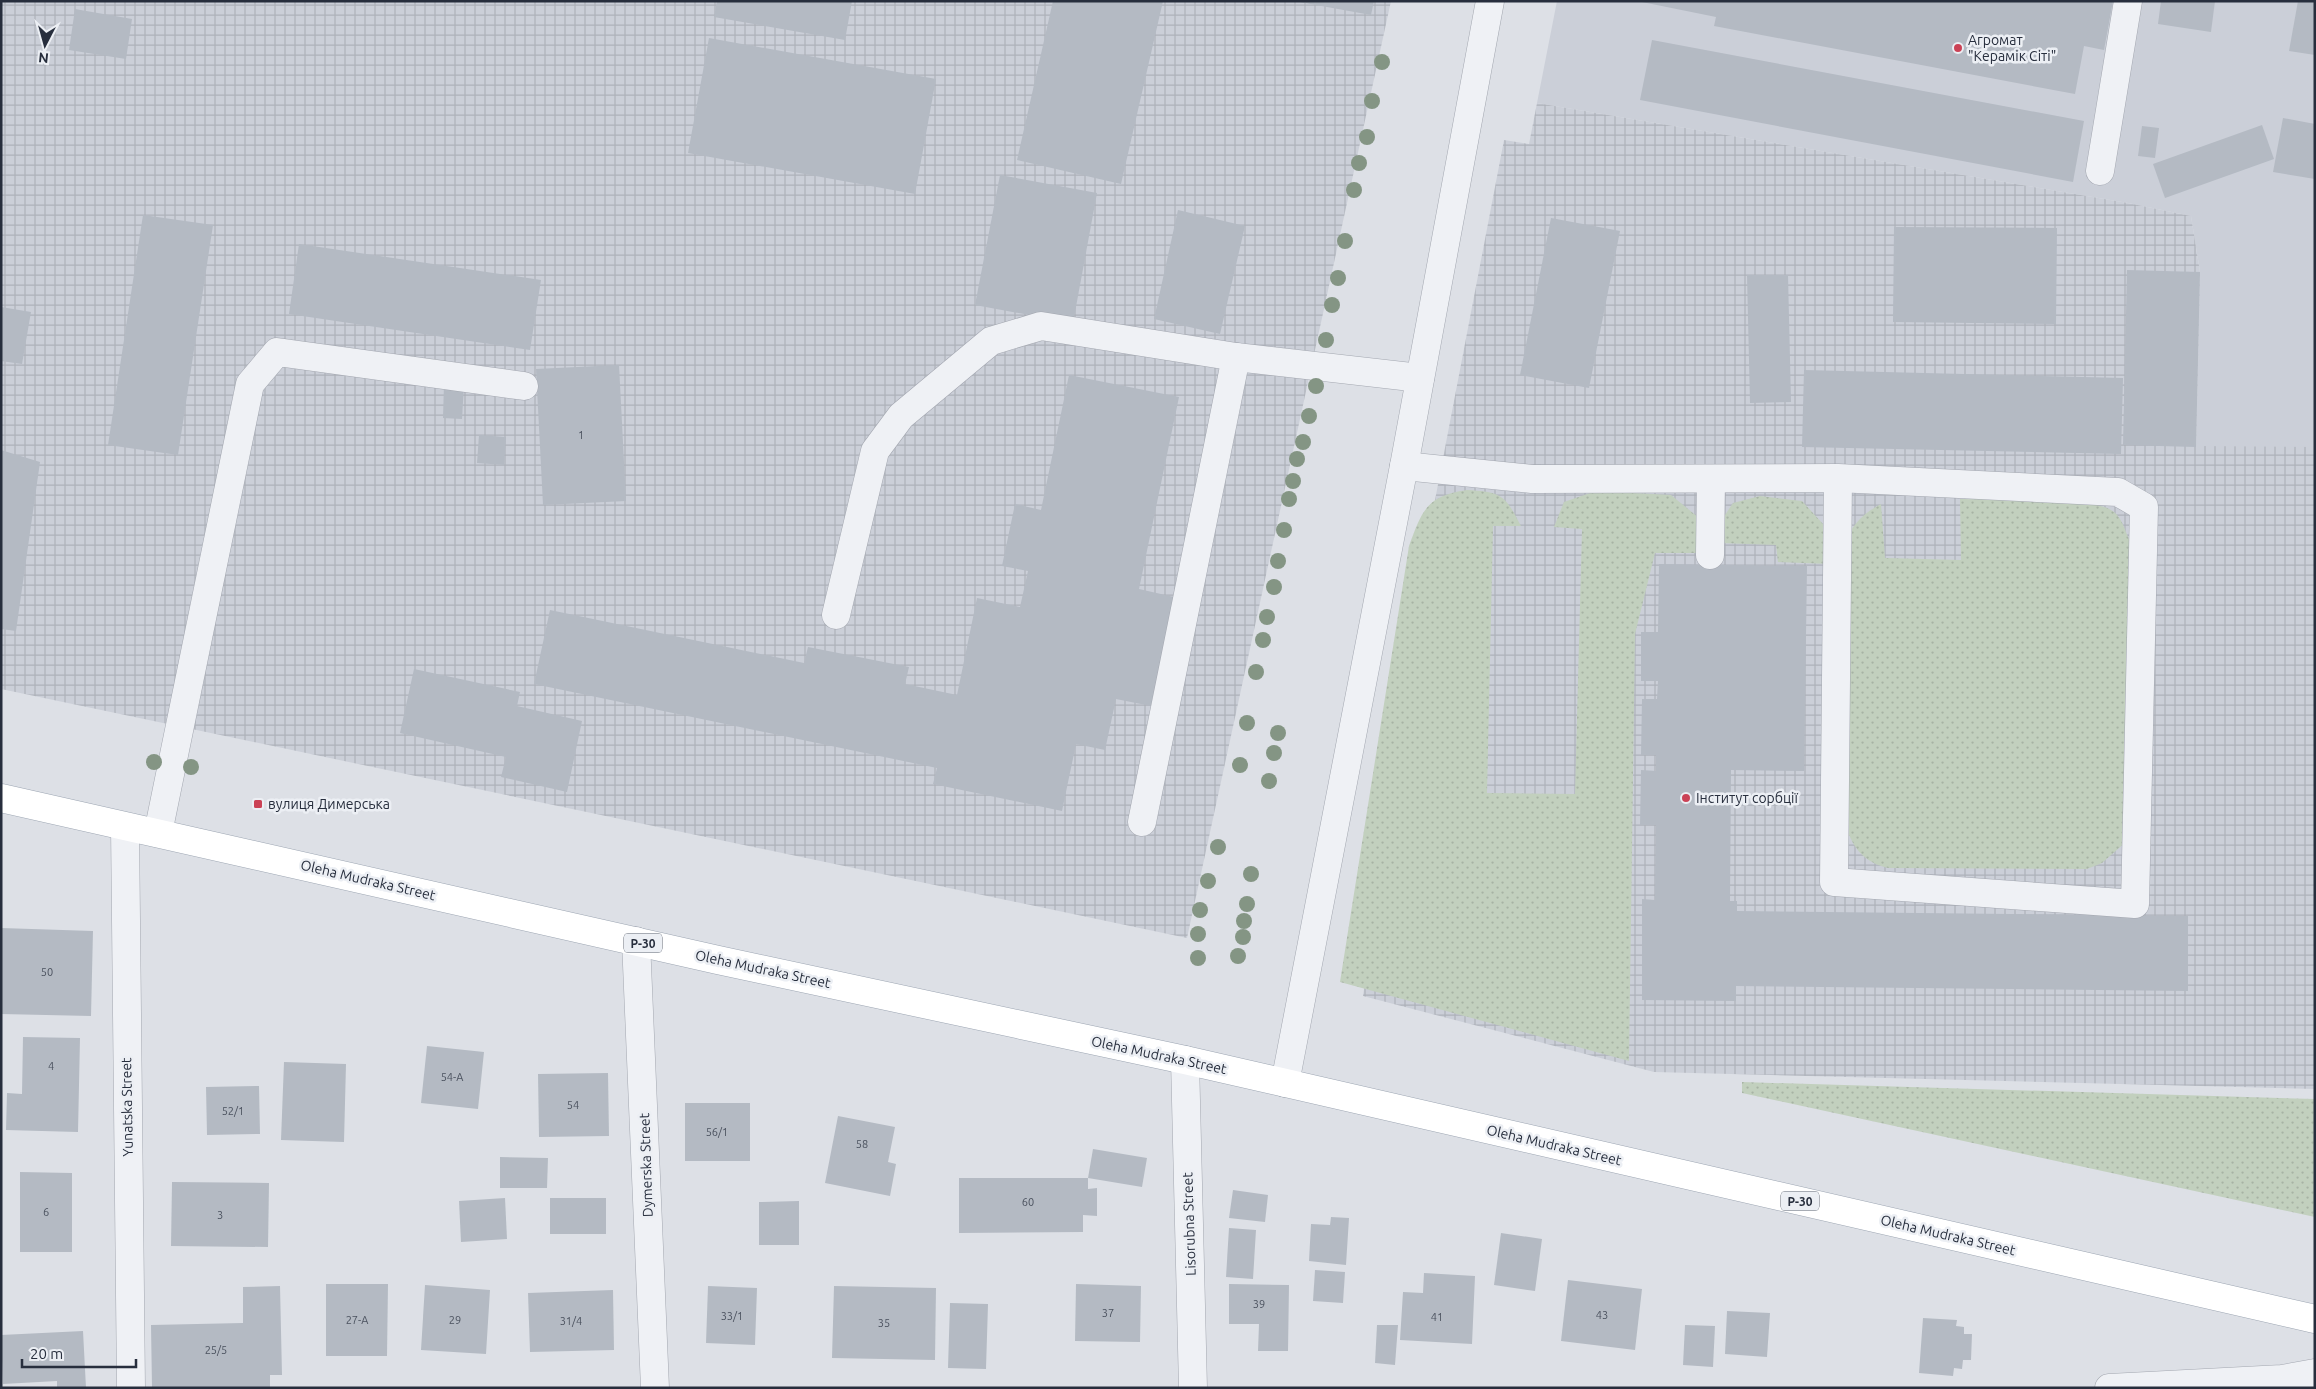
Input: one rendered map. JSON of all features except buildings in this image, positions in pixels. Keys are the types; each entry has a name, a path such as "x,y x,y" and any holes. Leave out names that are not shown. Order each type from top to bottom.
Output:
{"main road":[{"name":"Oleha Mudraka Street","path":"1,798 636,942 1185,1060 2315,1319"}],"street":[{"path":"1285,1083 1404,466 1490,1"},
{"path":"2100,171 2128,1"},
{"path":"836,615 875,451 902,416 991,341 1041,326 1236,356 1420,378"},
{"path":"158,833 250,384 265,365 277,352 524,386"},
{"path":"1142,822 1236,356"},
{"path":"1404,466 1532,479 1711,480 1838,478 2118,492 2144,506 2136,904 1834,882 1838,478"},
{"path":"1710,555 1711,480"},
{"name":"Yunatska Street","path":"125,827 130,1388"},
{"name":"Dymerska Street","path":"636,942 655,1388"},
{"name":"Lisorubna Street","path":"1185,1060 1194,1388"},
{"path":"2109,1388 2282,1379 2315,1373"}],"shaded area":[{"path":"1,1 1391,1 1187,938 1,689"},
{"path":"1557,1 2315,1 2315,447 2196,447 2200,272 2191,216 2128,203 1537,103"},
{"path":"1537,103 2128,203 2191,216 2200,272 2196,446 2315,447 2315,1089 1654,1072 1363,996 1431,521 1504,140 1529,144"}],"green space":[{"path":"1467,490 1488,492 1501,497 1511,508 1521,526 1493,526 1487,793 1575,794 1582,529 1554,527 1564,502 1596,491 1671,495 1699,518 1702,553 1655,553 1635,634 1629,1061 1340,982 1409,546 1422,514 1434,501 1442,496"},
{"path":"1760,496 1802,501 1823,524 1829,564 1778,562 1776,545 1719,543 1719,524 1733,503"},
{"path":"1960,499 2041,499 2086,503 2103,507 2117,515 2129,539 2127,841 2102,863 2087,869 1888,868 1874,863 1863,855 1854,845 1848,832 1848,535 1862,517 1881,504 1885,558 1961,560"},
{"path":"1742,1082 2315,1099 2315,1217 1742,1093"}],"place":[{"name":"Агромат \"Керамік Сіті\"","path":"1958,48"},
{"name":"Інститут сорбції","path":"1686,798"},
{"name":"вулиця Димерська","path":"258,804"}]}
